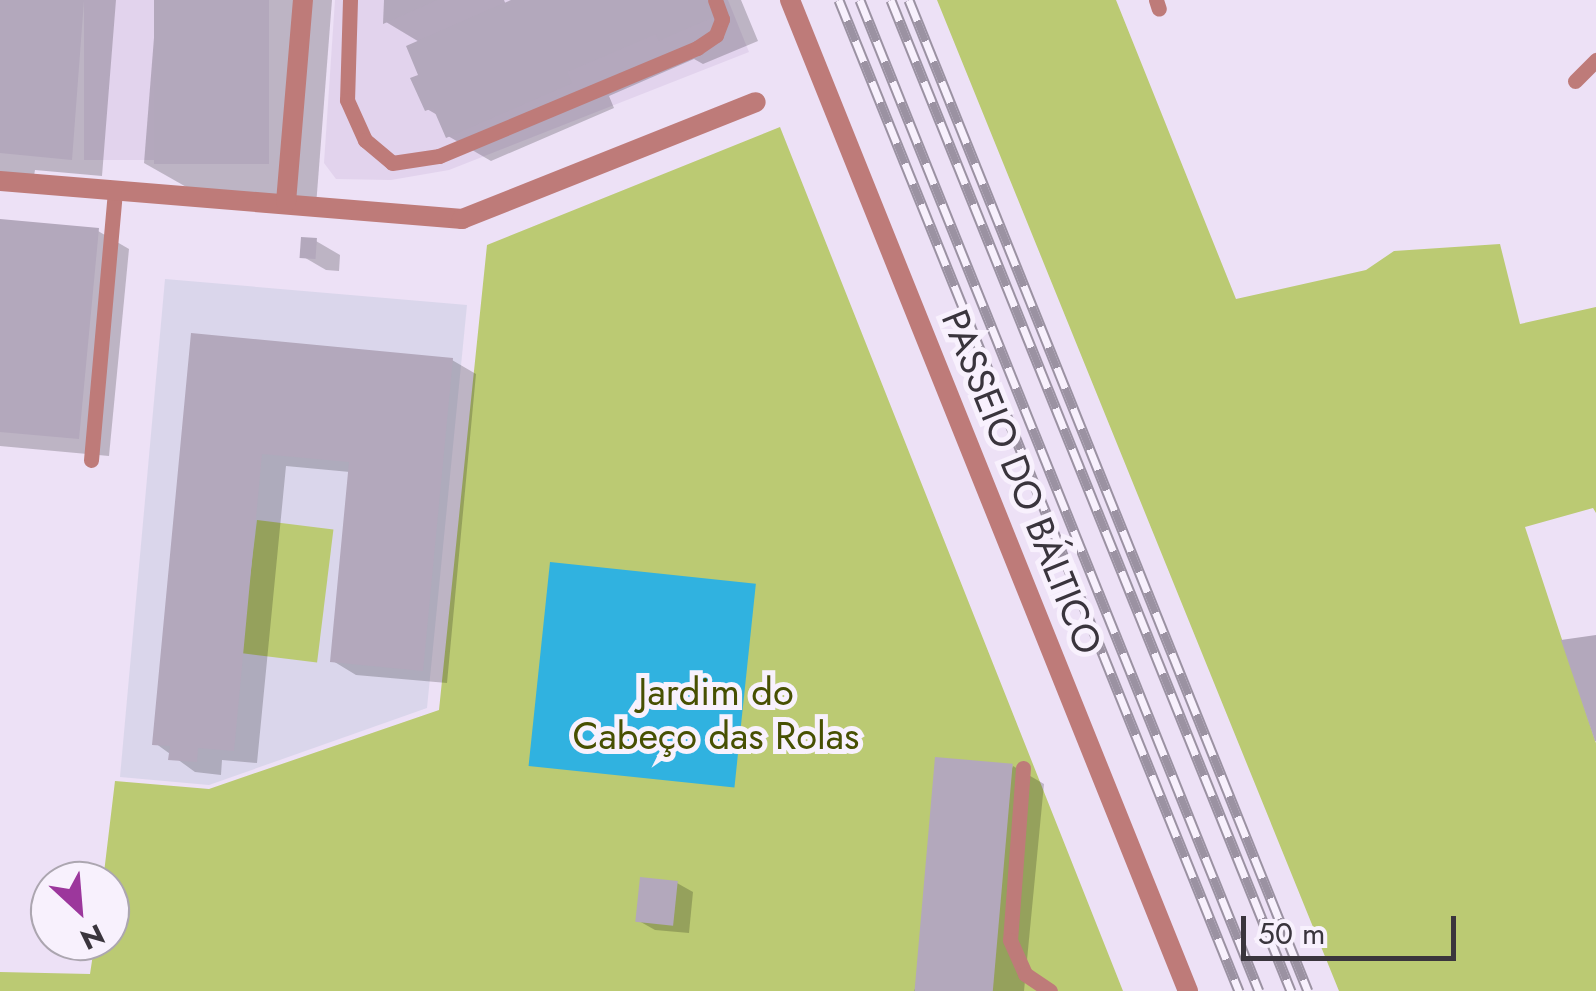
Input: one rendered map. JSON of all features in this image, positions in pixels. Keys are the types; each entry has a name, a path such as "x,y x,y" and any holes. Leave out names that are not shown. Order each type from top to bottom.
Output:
{"street":[{"path":"286,202 303,0"},
{"name":"PASSEIO DO BÁLTICO","path":"790,0 1188,991"},
{"path":"0,181 462,219 756,102"}],"lane":[{"path":"350,0 346,100 365,140 392,163 439,156 697,48 716,35 722,19 714,0"},
{"path":"1575,81 1596,60"},
{"path":"90,460 114,190"},
{"path":"1023,768 1010,940 1025,974 1050,991"}],"shaded area":[{"path":"84,0 269,0 269,160 84,160"},
{"path":"335,0 728,0 749,52 449,170 391,180 336,179 324,163"},
{"path":"165,279 467,305 427,708 209,785 120,777"}],"green space":[{"path":"937,0 1116,0 1236,299 1366,270 1394,251 1500,244 1520,324 1596,307 1596,513 1593,508 1525,527 1596,743 1596,991 1339,991"},
{"name":"Jardim do Cabeço das Rolas","path":"780,127 1123,991 0,991 0,972 90,974 92,961 130,961 130,861 105,861 115,781 209,789 439,710 487,245"},
{"path":"257,520 333,529 317,662 241,653"}],"water":[{"path":"550,562 756,584 734,788 529,766"}],"building":[{"path":"0,0 84,0 72,160 0,153"},
{"path":"154,0 269,0 269,164 154,164"},
{"path":"384,0 437,0 383,24"},
{"path":"511,0 710,0 716,16 658,41 656,34 567,72 572,83 446,138 433,108 425,111 410,78 418,75 406,46"},
{"path":"0,219 99,228 79,439 0,432"},
{"path":"301,237 317,238 315,259 300,258"},
{"path":"191,333 453,358 423,671 330,662 349,462 262,454 234,751 198,748 197,762 168,760 170,746 152,745"},
{"path":"1596,635 1596,741 1595,741 1561,640"},
{"path":"935,757 1013,764 993,991 915,991"},
{"path":"640,877 678,881 673,926 635,922"}],"railway":[{"path":"839,0 1239,991"},
{"path":"860,0 1259,991"},
{"path":"891,0 1291,991"},
{"path":"909,0 1308,991"}]}
